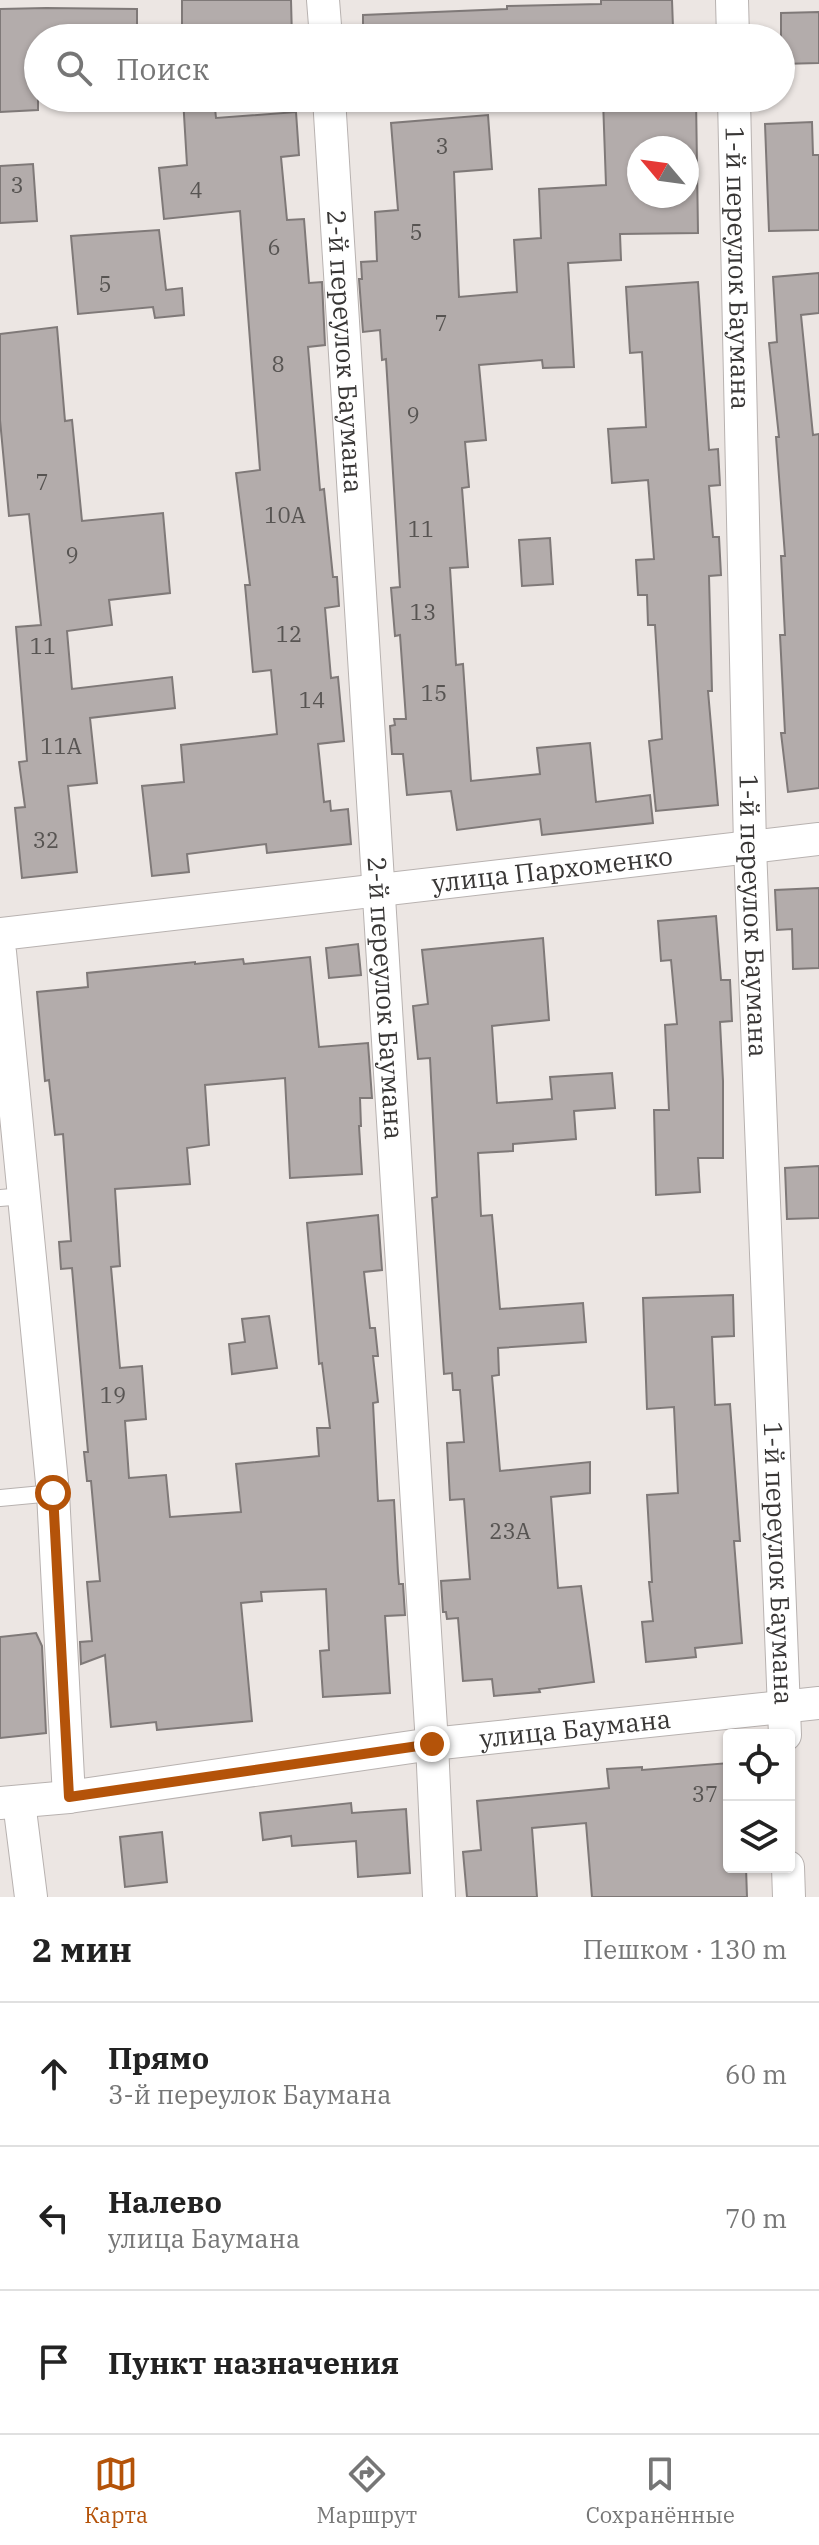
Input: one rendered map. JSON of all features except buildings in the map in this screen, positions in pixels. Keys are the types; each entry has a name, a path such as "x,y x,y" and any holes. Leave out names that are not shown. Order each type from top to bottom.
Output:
{"street":[{"path":"323,0 325,24"},
{"path":"732,0 733,24"},
{"name":"2-й переулок Баумана","path":"330,112 439,1897"},
{"name":"1-й переулок Баумана","path":"734,112 750,847 785,1721"},
{"name":"улица Пархоменко","path":"0,934 819,839"},
{"path":"0,952 12,1197 53,1493 69,1797"},
{"name":"улица Баумана","path":"10,1803 432,1744 785,1721 819,1703"},
{"path":"10,1803 31,1897"},
{"path":"788,1873 789,1897"}],"lane":[{"path":"0,1498 53,1493"}],"route":[{"path":"53,1493 69,1797 432,1744"}]}
